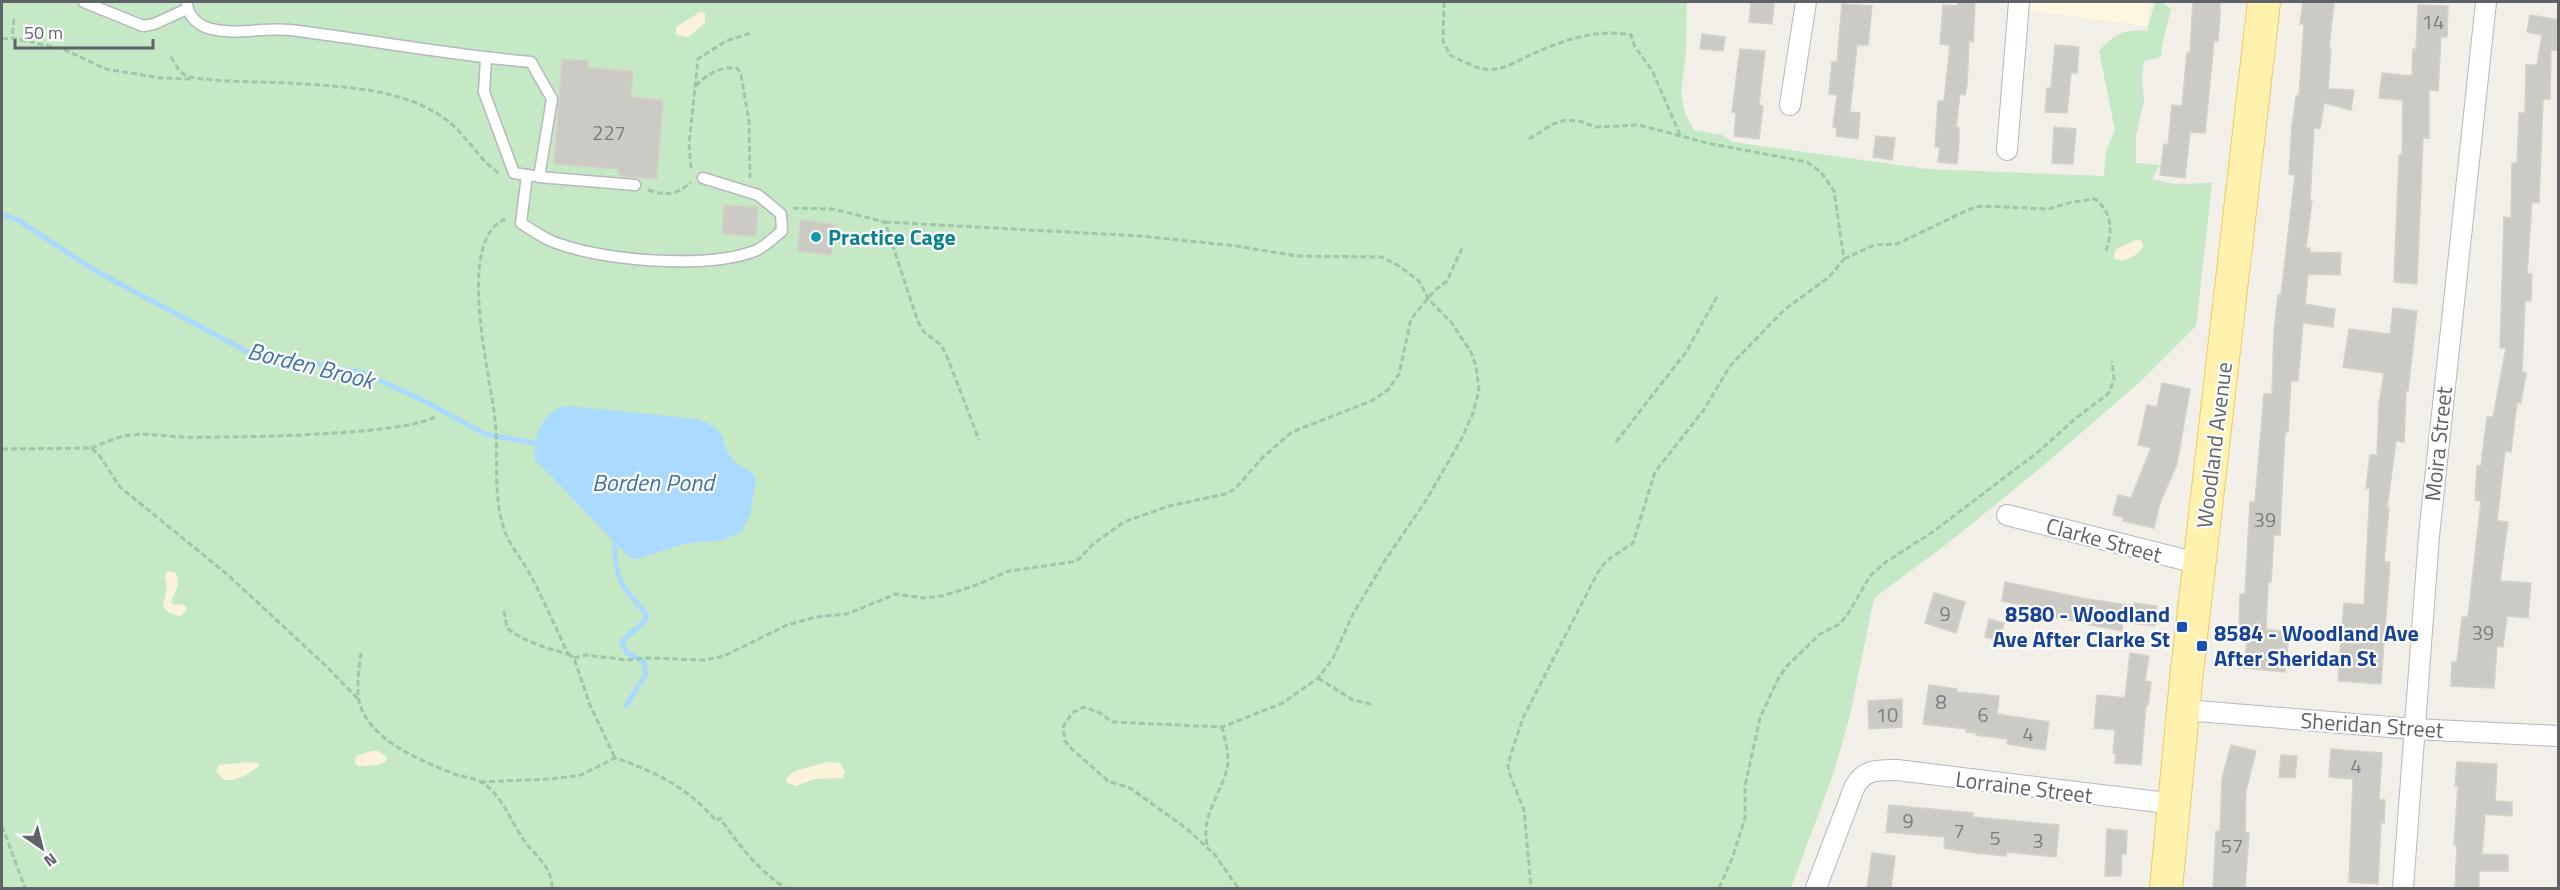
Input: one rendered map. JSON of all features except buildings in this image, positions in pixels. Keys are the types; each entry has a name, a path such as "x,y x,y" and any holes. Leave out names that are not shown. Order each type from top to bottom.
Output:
{"main road":[{"name":"Woodland Avenue","path":"2166,888 2199,567 2264,2"}],"street":[{"path":"1790,105 1806,2"},
{"path":"2007,150 2019,2"},
{"name":"Moira Street","path":"2403,888 2429,536 2486,2"},
{"name":"Clarke Street","path":"2007,515 2185,560 2199,567"},
{"name":"Sheridan Street","path":"2185,710 2414,729 2559,736"},
{"name":"Lorraine Street","path":"1816,888 1856,784 1864,775 1874,770 1896,770 2175,804"}],"lane":[{"path":"84,2 143,26 154,24 187,5 197,23 218,30 288,30 486,58 531,62 552,99 539,177"},
{"path":"486,58 484,92 514,173 526,177 635,185"},
{"path":"526,177 521,223 549,240 596,253 647,260 714,261 754,252 782,231 781,214 758,195 698,179"}],"path":[{"path":"1444,2 1443,41 1446,49 1450,55 1486,69 1511,65 1528,56 1595,32 1611,31 1631,34 1635,47 1652,70 1681,137"},
{"path":"12,38 14,19"},
{"path":"635,185 651,191 673,194 698,179 689,144 698,59 726,41 751,33"},
{"path":"2,39 12,38 63,49 85,61 115,71 161,78 251,80 326,86 400,97 423,105 447,120 467,138 492,169 508,179 526,177"},
{"path":"171,57 184,75 196,80"},
{"path":"695,87 700,81 726,68 738,69 749,121 750,193"},
{"path":"1529,140 1553,124 1566,120 1596,127 1639,125 1681,137 1794,158 1815,167 1834,191 1844,259"},
{"path":"1531,888 1524,810 1508,766 1523,718 1597,574 1606,561 1633,543 1659,464 1703,411 1736,358 1784,310 1829,277 1844,259 1874,245 1897,244 1970,209 1982,206 2048,209 2072,202 2095,199 2103,206 2111,233 2105,253"},
{"path":"781,214 795,207 833,209 885,222 1140,236 1237,246 1297,256 1382,257 1419,281 1429,300 1451,322 1467,343 1476,366 1478,398 1462,438 1427,499 1384,562 1353,614 1333,658 1318,678 1283,703 1222,726 1112,722 1100,712 1084,707 1072,713 1063,727 1065,741 1072,749 1108,781 1130,788 1167,812 1215,855 1238,888"},
{"path":"522,216 505,219 495,225 486,236 481,264 480,326 495,417 498,446 497,489 506,534 530,574 568,654"},
{"path":"885,222 918,322 924,332 941,345 979,440"},
{"path":"573,658 586,655 627,660 646,658 705,660 724,656 787,625 816,617 847,614 896,594 924,598 942,596 964,590 1009,571 1071,562 1079,559 1093,544 1124,522 1169,506 1225,494 1241,484 1263,457 1292,432 1371,401 1388,390 1399,374 1411,319 1429,300 1434,291 1447,281 1462,248"},
{"path":"1616,442 1686,352 1718,295"},
{"path":"1719,888 1733,856 1745,818 1747,801 1745,786 1760,718 1786,667 1820,634 1838,625 1846,617 1870,576 1886,562 1934,531 2038,453 2076,418 2108,394 2114,380 2112,361"},
{"path":"2,449 91,448 112,439 143,434 181,437 392,429 429,422 437,415"},
{"path":"91,448 99,455 120,487 228,575 325,664 360,701"},
{"path":"504,611 507,628 510,631 526,641 568,654 573,658 590,705 615,758"},
{"path":"361,653 361,708 374,726 400,749 480,782 551,779 581,775 615,758 659,774 707,810 716,821 720,818 737,844 763,872 784,888"},
{"path":"1318,678 1353,700 1371,704"},
{"path":"1207,847 1206,820 1227,769 1227,743 1222,726"},
{"path":"480,782 500,801 512,817 522,837 549,869 552,888"},
{"path":"2,826 25,888"}],"shaded area":[{"path":"2026,2 2150,2 2147,26 2025,10"}],"green space":[{"path":"2,2 1687,2 1686,51 1681,94 1685,113 1694,130 1722,135 1733,142 1927,169 2104,176 2106,151 2115,130 2099,51 2120,34 2147,31 2155,2 2162,2 2171,9 2161,57 2144,61 2142,76 2144,101 2136,135 2136,163 2160,165 2152,179 2174,184 2212,183 2196,326 2142,380 2043,466 1952,540 1874,598 1850,715 1834,772 1791,888 2,888"}],"sand":[{"path":"700,12 705,13 705,23 688,37 676,35 676,27"},
{"path":"2138,239 2143,246 2134,256 2121,260 2113,258 2116,249"},
{"path":"168,571 176,573 178,582 171,603 182,604 187,608 180,616 169,613 163,606 167,587 165,576"},
{"path":"378,751 387,757 386,761 378,765 358,766 355,763 356,756"},
{"path":"827,762 840,763 845,772 843,778 814,779 796,786 787,783 786,778 795,771"},
{"path":"258,763 259,766 239,778 224,780 216,771 220,765"}],"water":[{"name":"Borden Pond","path":"568,406 698,419 713,426 723,436 724,445 733,461 751,472 756,479 750,515 741,532 723,540 683,544 637,559 630,558 535,460 536,442 541,426 552,412"}],"waterway":[{"name":"Borden Brook","path":"2,214 18,220 94,270 246,351 364,373 424,401 485,434 535,443"},
{"path":"615,543 616,563 621,582 647,617 622,643 627,653 644,662 646,674 626,706"}],"place":[{"name":"Practice Cage","path":"816,237"},
{"name":"8580 - Woodland Ave After Clarke St","path":"2182,627"},
{"name":"8584 - Woodland Ave After Sheridan St","path":"2202,646"}]}
